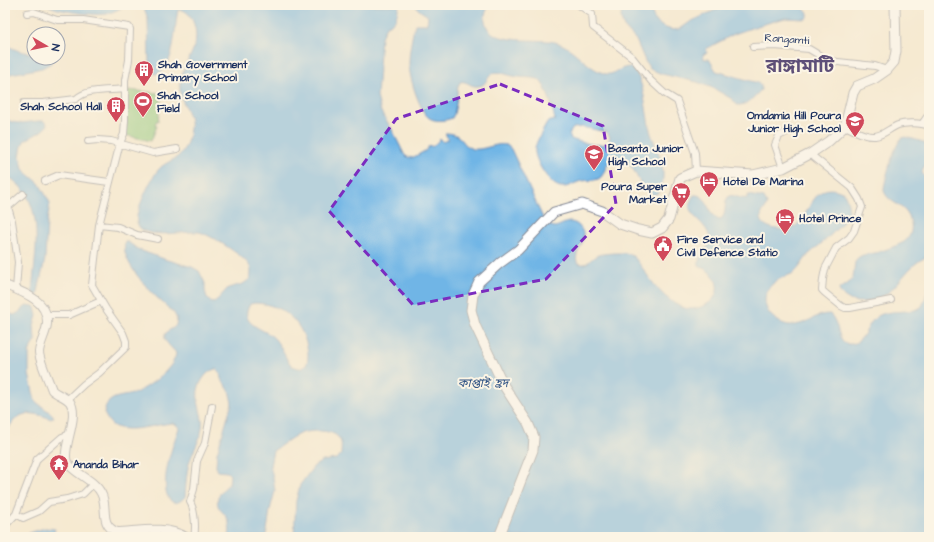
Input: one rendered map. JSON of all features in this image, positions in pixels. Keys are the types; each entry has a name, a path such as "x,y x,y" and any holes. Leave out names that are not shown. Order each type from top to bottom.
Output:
{"highway":[{"path":"498,537 533,450 534,437 528,423 504,386 475,325 471,310 473,295 479,282 500,263 518,250 554,212 582,204 602,211 620,224 652,233 662,228 669,219 680,178 696,171 753,175 783,168 810,154 829,141 845,126 853,93 857,86 874,79 887,70 894,62 896,51 895,5"}],"main road":[{"path":"5,285 40,303 47,315 47,325 39,353 52,390 70,402 72,408 70,434 66,452 67,461 71,467 100,490 104,498 108,526 117,532 159,530 181,534 186,537"}],"street":[{"path":"579,5 592,14 593,27 632,57 651,81 664,93 677,101 695,153 696,171"},
{"path":"27,13 34,12 57,20 83,20 130,29 130,50 125,89 126,120 124,134 109,182 99,225 92,285 123,333 126,341 126,347 67,400"},
{"name":"Rangamti","path":"753,47 775,46 809,49 829,61 875,66 887,70"},
{"path":"24,103 43,103 76,99 88,92 125,89"},
{"path":"922,124 929,114"},
{"path":"845,126 874,136 880,135 900,124 922,124 929,126"},
{"path":"783,168 775,145 779,136 787,132"},
{"path":"88,142 105,140 153,153 177,149"},
{"path":"810,154 852,188 862,207 854,231 849,238 836,248 825,269 822,290 844,308 891,300"},
{"path":"45,181 59,175 109,182"},
{"path":"16,290 18,262 8,218 8,206 23,194"},
{"path":"99,225 118,227 137,235 158,239"},
{"path":"47,315 69,315 101,301"},
{"path":"194,537 193,506 190,502 194,489 197,461 205,443 212,406"},
{"path":"5,526 16,514 37,459 62,437 70,434"},
{"path":"16,514 23,518 39,511 49,502 67,499 83,494 93,484"}],"highlighted area":[{"path":"500,84 603,126 616,204 546,279 413,305 329,211 396,119"}],"green space":[{"name":"Shah School Field","path":"128,90 158,93 161,100 158,121 156,121 155,126 157,126 151,141 125,135"}],"water":[{"path":"48,5 127,5 107,14 86,14 67,11"},
{"name":"কাপ্তাই হ্রদ","path":"143,5 399,5 396,18 391,24 386,26 381,37 377,97 381,112 404,154 407,157 412,158 425,151 430,145 432,147 440,139 443,142 448,139 445,133 456,135 466,145 473,149 499,145 508,146 511,149 543,218 551,226 555,227 568,222 574,223 579,226 582,231 584,236 577,253 577,262 580,264 585,264 596,256 603,254 630,254 635,258 665,296 679,306 686,308 693,309 700,307 713,300 717,287 712,274 699,265 700,257 708,247 710,240 706,229 691,212 690,202 694,195 703,198 711,213 719,220 724,215 726,202 729,196 747,198 748,195 764,198 767,204 761,217 765,225 776,229 788,229 797,225 820,193 834,189 844,193 849,208 848,213 841,224 830,236 808,255 795,272 772,284 766,293 766,308 775,319 783,324 789,325 800,324 825,314 830,314 844,342 853,344 863,336 870,323 878,316 885,313 918,309 922,306 929,283 929,537 294,537 296,501 300,485 314,466 323,461 336,459 341,455 340,439 335,434 320,431 299,434 273,451 270,466 275,491 270,510 266,537 229,537 229,522 219,508 217,501 221,492 229,484 230,475 227,472 217,471 216,466 217,453 232,403 229,390 221,379 220,373 216,369 208,373 199,386 198,402 202,418 202,428 200,437 189,463 185,497 177,503 171,501 167,495 166,476 170,455 179,428 177,425 173,423 137,429 122,429 112,425 104,413 106,405 113,399 135,393 154,382 171,365 175,359 176,353 165,340 165,337 168,331 176,325 177,319 174,313 150,291 134,271 128,261 125,251 125,242 128,242 139,250 192,267 199,271 205,283 207,298 214,302 228,288 243,284 250,279 251,269 246,261 226,246 199,232 161,234 151,233 143,230 138,225 138,211 146,190 154,176 161,167 183,151 188,141 190,120 182,99 180,85 196,38 191,17 188,13 178,10 173,46 167,65 162,71 155,74 149,62 148,19","holes":["250,304 265,304 284,312 298,325 303,333 308,353 307,363 303,368 292,366 275,339 254,325 247,317 247,311"]},
{"path":"415,5 491,5 486,13 485,21 489,30 496,35 517,40 542,41 561,44 567,47 594,69 606,74 610,74 628,67 634,70 641,83 649,127 663,170 662,185 659,192 654,195 645,190 630,165 615,159 608,163 601,177 598,179 579,182 564,187 557,186 552,182 540,167 535,151 537,141 546,125 548,122 555,120 547,92 538,79 496,73 492,74 481,86 473,86 465,82 460,82 452,118 446,120 430,119 421,107 418,100 409,69 410,49 415,24 427,24 428,16 419,10","holes":["582,127 607,132 610,137 608,143 601,145 571,139 569,134 573,128"]},
{"path":"622,5 649,5 655,21 663,27 672,30 680,29 690,22 726,5 803,5 804,9 808,13 808,17 806,19 785,18 754,27 734,34 706,49 707,53 703,54 704,59 709,59 716,71 761,85 761,90 750,100 744,104 737,105 732,99 713,88 697,82 662,74 650,69 636,40 624,27 621,19"},
{"path":"5,45 26,52 26,66 46,66 42,68 5,75"},
{"path":"5,117 18,123 44,121 47,124 40,132 24,141 20,156 23,169 39,183 50,203 47,221 45,259 37,296 32,292 36,228 28,197 19,185 5,175"},
{"path":"906,137 923,142 929,146 929,158 922,170 922,173 929,180 929,256 912,267 891,290 883,296 874,300 862,302 850,300 843,296 839,290 851,281 856,260 862,255 877,252 902,243 910,236 911,224 906,212 888,198 884,191 893,154 899,141"},
{"path":"5,303 6,310 13,315 28,306 35,307 37,316 34,325 35,341 29,353 29,374 35,401 54,417 51,419 35,414 22,415 13,422 5,437"},
{"path":"45,528 55,529 53,537 24,537 26,534"}],"place":[{"name":"Shah Government Primary School","path":"144,87"},
{"name":"Shah School Field","path":"143,118"},
{"name":"Shah School Hall","path":"116,123"},
{"name":"Omdamia Hill Poura Junior High School","path":"855,138"},
{"name":"Basanta Junior High School","path":"594,171"},
{"name":"Hotel De Marina","path":"709,198"},
{"name":"Poura Super Market","path":"681,209"},
{"name":"Hotel Prince","path":"785,235"},
{"name":"Fire Service and Civil Defence Statio","path":"663,262"},
{"name":"Ananda Bihar","path":"59,481"}],"district":[{"name":"রাঙ্গামাটি","path":"800,66"}]}
